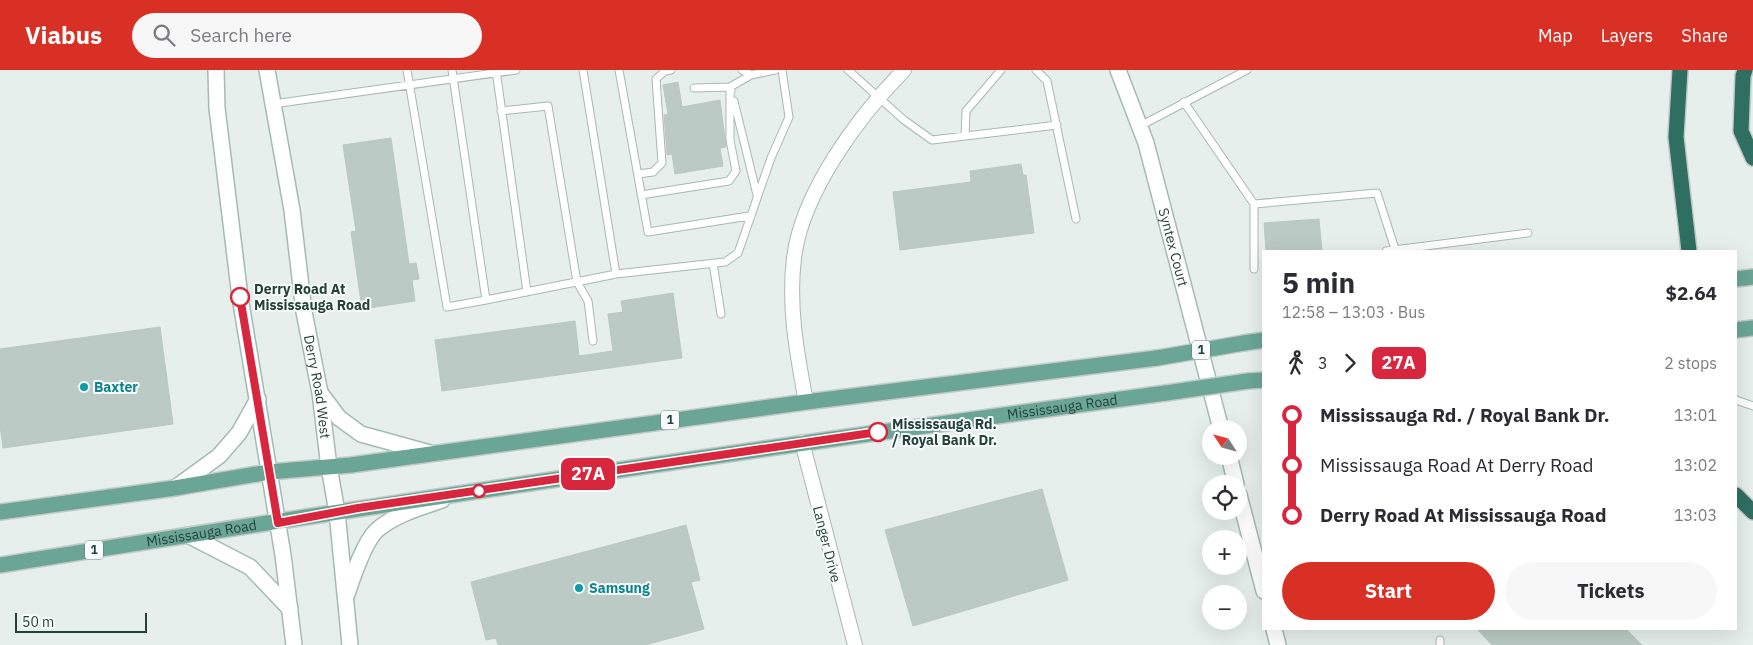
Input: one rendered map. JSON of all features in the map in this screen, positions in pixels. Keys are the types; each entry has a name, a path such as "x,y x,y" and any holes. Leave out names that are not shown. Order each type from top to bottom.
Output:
{"highway":[{"path":"1680,70 1676,137 1689,250"},
{"path":"1745,70 1743,76 1741,131 1753,158"},
{"path":"1737,496 1753,512"}],"main road":[{"path":"216,70 217,108 240,297 278,523 294,645"},
{"name":"Derry Road West","path":"267,70 292,210 304,312 320,393 329,467 337,512 350,645"},
{"name":"Syntex Court","path":"1118,70 1146,142 1219,420"},
{"path":"1737,279 1753,277"},
{"path":"1737,330 1753,328"},
{"name":"1","path":"0,512 175,488 269,472 329,467 806,402 1157,358 1262,340"},
{"name":"Mississauga Road","path":"0,565 802,442 1262,380"},
{"path":"320,393 339,418 361,434 430,453"},
{"path":"175,488 219,456 239,432 258,399"},
{"path":"345,597 358,562 377,530 412,510 464,493"},
{"path":"1246,520 1262,583"},
{"path":"188,535 250,567 290,609"},
{"path":"1274,630 1278,645"}],"street":[{"path":"806,402 794,336 794,256 813,199 834,158 877,97 904,70"},
{"name":"Langer Drive","path":"802,442 855,645"}],"lane":[{"path":"407,70 447,307 616,274 725,262 738,253 749,216 789,117 782,70"},
{"path":"452,70 486,300"},
{"path":"273,104 496,71 516,70"},
{"path":"583,70 616,274"},
{"path":"619,70 648,232 749,216"},
{"path":"638,174 653,172 662,163 656,79 665,71 671,70"},
{"path":"742,70 751,75"},
{"path":"694,88 730,87 751,75 776,70"},
{"path":"848,70 911,126 932,140 1056,124"},
{"path":"965,136 966,110 1001,70"},
{"path":"1036,70 1047,81 1076,218"},
{"path":"1140,127 1246,70"},
{"path":"496,71 527,292"},
{"path":"642,195 729,181 736,172 730,140 730,87"},
{"path":"730,87 757,196"},
{"path":"1184,102 1254,204 1254,269"},
{"path":"501,111 548,106 577,282 588,301 593,341"},
{"path":"1254,204 1377,193 1396,249"},
{"path":"1391,250 1528,233"},
{"path":"713,263 721,314"},
{"path":"1737,400 1753,406"}],"building":[{"path":"678,82 682,107 720,100 726,147 720,148 723,166 675,174 672,154 667,155 664,115 668,114 663,85"},
{"path":"391,138 409,264 416,263 419,279 412,280 415,301 362,309 351,232 356,231 343,145"},
{"path":"1021,164 1023,175 1026,175 1034,233 900,250 893,192 971,182 970,171"},
{"path":"1319,219 1322,250 1266,250 1264,223"},
{"path":"673,293 682,358 442,391 435,340 575,321 579,356 613,351 608,314 623,312 621,301"},
{"name":"Baxter","path":"160,327 173,424 3,448 0,425 0,349"},
{"path":"1042,489 1068,580 913,626 885,530"},
{"name":"Samsung","path":"686,525 700,580 691,582 704,629 645,645 498,645 496,638 486,640 471,582"},
{"path":"1478,630 1627,630 1642,645 1492,645"}],"bus line":[{"name":"27A","path":"240,297 278,523 358,508 878,432"}],"place":[{"name":"Derry Road At Mississauga Road","path":"240,297"},
{"name":"Baxter","path":"84,387"},
{"name":"Mississauga Rd. / Royal Bank Dr.","path":"878,432"},
{"name":"Samsung","path":"579,588"}]}
